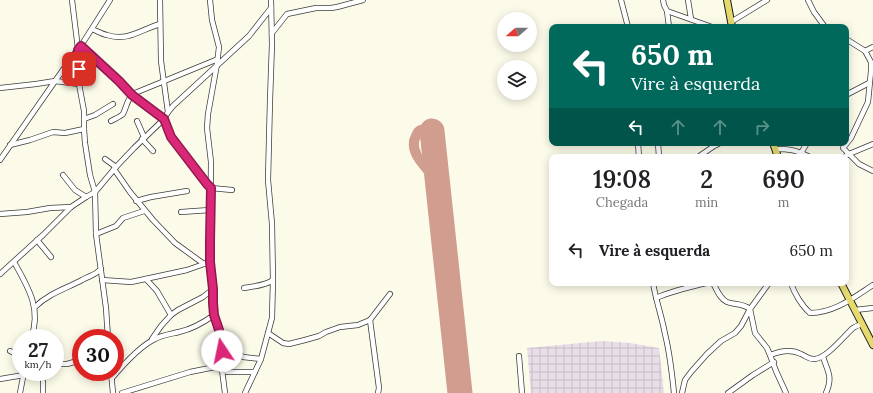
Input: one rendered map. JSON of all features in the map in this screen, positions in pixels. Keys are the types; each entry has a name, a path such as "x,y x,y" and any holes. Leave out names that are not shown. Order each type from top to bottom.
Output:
{"main road":[{"path":"727,0 732,24"},
{"path":"843,286 873,345"}],"street":[{"path":"72,0 79,48 79,84 84,110 84,129 90,175 95,192 96,234 107,329"},
{"path":"0,160 1,155 10,145 79,48 110,0"},
{"path":"160,0 161,61 168,112"},
{"path":"210,0 212,20 218,47 218,59 208,114 207,128 211,162 210,262 214,315 219,330 222,351 222,370 225,393"},
{"path":"245,393 261,358 272,318 272,224 268,180 272,33 271,0"},
{"path":"272,33 287,14 316,8 337,7 362,0"},
{"path":"621,0 627,24"},
{"path":"663,0 667,11 669,24"},
{"path":"688,0 692,19"},
{"path":"733,24 767,0"},
{"path":"808,0 822,24"},
{"path":"0,274 71,207 86,196 95,192 143,138 164,119 168,112 217,64 249,36 271,8"},
{"path":"667,11 703,24"},
{"path":"92,29 116,38 136,34 160,24"},
{"path":"849,41 865,51 872,63 868,102 849,140"},
{"path":"79,48 119,81 132,95 164,119 171,137 200,176 211,188 232,190"},
{"path":"865,51 873,48"},
{"path":"111,121 122,114 128,100 132,95 218,59"},
{"path":"0,88 55,81 79,84"},
{"path":"849,93 869,83"},
{"path":"84,119 95,115 113,104"},
{"path":"137,121 143,138 153,151"},
{"path":"10,145 53,132 65,133 84,129"},
{"path":"849,154 873,144"},
{"path":"704,154 714,146"},
{"path":"774,146 801,153 805,146"},
{"path":"843,146 859,164 873,171"},
{"path":"105,159 115,168 127,188 144,210 175,243 204,264"},
{"path":"63,174 75,190 86,196"},
{"path":"136,200 187,191"},
{"path":"0,214 71,207"},
{"path":"96,234 116,226 123,218 144,210"},
{"path":"181,212 210,210"},
{"path":"37,240 51,257"},
{"path":"14,262 35,307 34,329"},
{"path":"102,280 131,282 187,270 210,262"},
{"path":"35,307 45,298 92,276 101,269"},
{"path":"146,279 157,292 171,315"},
{"path":"244,288 262,285 273,280"},
{"path":"792,286 805,309 810,313 828,310 850,300 873,285"},
{"path":"654,286 666,334 674,393"},
{"path":"656,298 664,294 693,286"},
{"path":"715,286 721,297 727,302 747,306 750,309 755,333 767,348 786,393"},
{"path":"682,393 685,380 691,372 721,341 735,333 767,286"},
{"path":"151,341 161,326 171,315 203,297 213,289"},
{"path":"268,333 283,343 288,344 312,338 337,328 358,325 370,320 390,294"},
{"path":"855,310 873,308"},
{"path":"124,364 145,344 157,337 191,329 200,325 214,315"},
{"path":"370,320 379,388 378,393"},
{"path":"770,354 784,351 799,353 809,359 823,357 853,328 862,324"},
{"path":"238,353 243,357 261,358"},
{"path":"519,356 522,393"},
{"path":"823,357 830,378 826,393"},
{"path":"728,393 774,362"},
{"path":"122,393 165,379 208,368 215,367 227,372 255,372"},
{"path":"0,378 12,376"},
{"path":"20,393 22,381"},
{"path":"112,381 114,393"},
{"path":"43,382 43,393"}],"shaded area":[{"path":"602,341 630,343 659,348 664,393 531,393 527,348"}],"taxiway":[{"path":"432,131 425,129 418,132 414,141 414,146 417,156 433,178 438,190"}],"runway":[{"path":"432,131 460,393"}],"route":[{"path":"79,69 78,50 81,46 132,95 164,119 171,137 211,188 210,262 214,315 219,330 222,351"}]}
